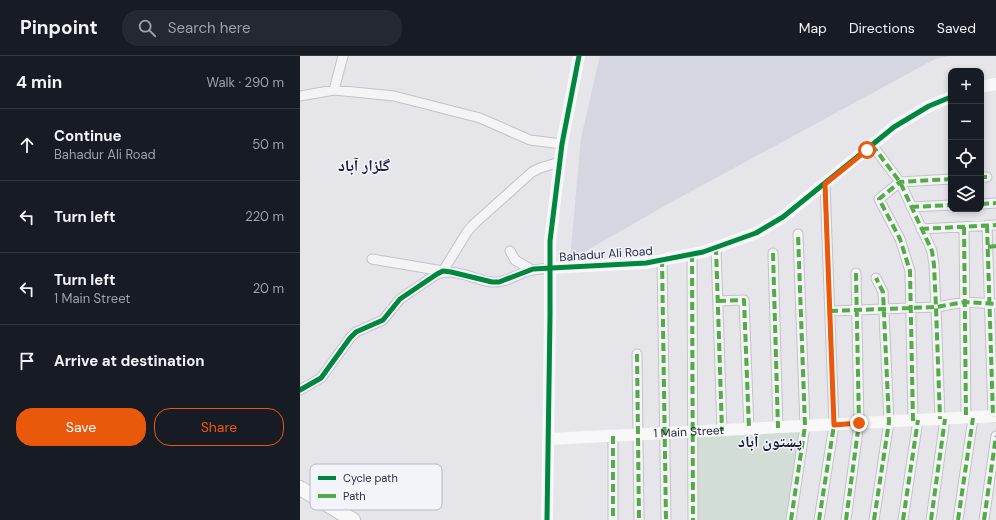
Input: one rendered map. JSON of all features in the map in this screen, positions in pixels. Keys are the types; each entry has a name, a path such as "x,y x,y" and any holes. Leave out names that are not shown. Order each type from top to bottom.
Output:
{"main road":[{"path":"300,488 310,494"},
{"path":"337,510 351,518"}],"street":[{"path":"334,90 343,56"},
{"path":"547,520 550,240 562,144 579,56"},
{"path":"984,86 996,84"},
{"path":"300,96 334,90 394,96 480,118 530,140 562,144"},
{"name":"Bahadur Ali Road","path":"550,268 646,263 703,252 756,233 783,217 894,127 923,109 948,98"},
{"path":"872,145 900,182 932,251 942,419 931,520"},
{"path":"300,390 321,378 356,332 383,320 404,295 443,271 467,232 474,224 532,172 560,162"},
{"path":"903,520 916,421 910,271 900,239 879,200 900,182 948,179"},
{"path":"819,520 834,425 825,184"},
{"path":"984,204 996,203"},
{"path":"911,207 948,205"},
{"path":"921,230 992,225 994,417"},
{"path":"958,520 969,418 964,227"},
{"path":"791,520 805,426 798,234"},
{"path":"716,247 722,430"},
{"path":"510,251 515,260 532,270"},
{"path":"773,253 778,428"},
{"path":"692,254 693,520"},
{"path":"372,260 451,272 492,282 499,282 532,270 550,268"},
{"path":"662,260 666,520"},
{"path":"846,520 859,423 856,272"},
{"path":"874,520 889,422 883,292 876,278"},
{"path":"718,301 744,300 749,429"},
{"path":"830,311 936,307 965,302 993,304"},
{"path":"637,354 639,520"},
{"name":"1 Main Street","path":"548,439 994,417"},
{"path":"612,436 613,520"},
{"path":"984,520 996,436"}],"shaded area":[{"path":"600,56 948,56 935,59 668,204 570,260 581,138"},
{"path":"799,431 786,520 698,520 698,436"}],"marked path":[{"path":"872,145 900,182 932,251 934,265 940,419"},
{"path":"913,421 910,271 900,239 879,199 900,182 948,179"},
{"path":"819,520 834,425 825,184"},
{"path":"984,204 996,203"},
{"path":"911,207 948,205"},
{"path":"987,225 993,417"},
{"path":"921,229 996,225"},
{"path":"964,227 966,418"},
{"path":"791,520 805,426 798,234"},
{"path":"988,247 996,246"},
{"path":"716,247 722,431"},
{"path":"773,253 778,428"},
{"path":"692,254 693,520"},
{"path":"662,259 666,520"},
{"path":"846,520 859,423 856,273"},
{"path":"874,520 889,422 883,292 876,278"},
{"path":"718,301 744,300 749,429"},
{"path":"830,311 936,307 965,302 996,304"},
{"path":"637,354 639,520"},
{"path":"958,520 973,418"},
{"path":"931,520 945,419"},
{"path":"903,520 918,420"},
{"path":"613,436 613,520"},
{"path":"984,520 996,436"}],"cycle path":[{"path":"547,520 550,241 562,144 579,56"},
{"path":"300,390 321,378 356,332 383,320 400,299 443,271 492,282 499,282 533,269 646,263 703,252 756,233 783,217 894,127 929,106 948,98"}],"district":[{"name":"گلزار آباد","path":"364,165"},
{"name":"پښتون آباد","path":"770,441"}],"route":[{"path":"859,423 834,425 825,184 867,150"}]}
